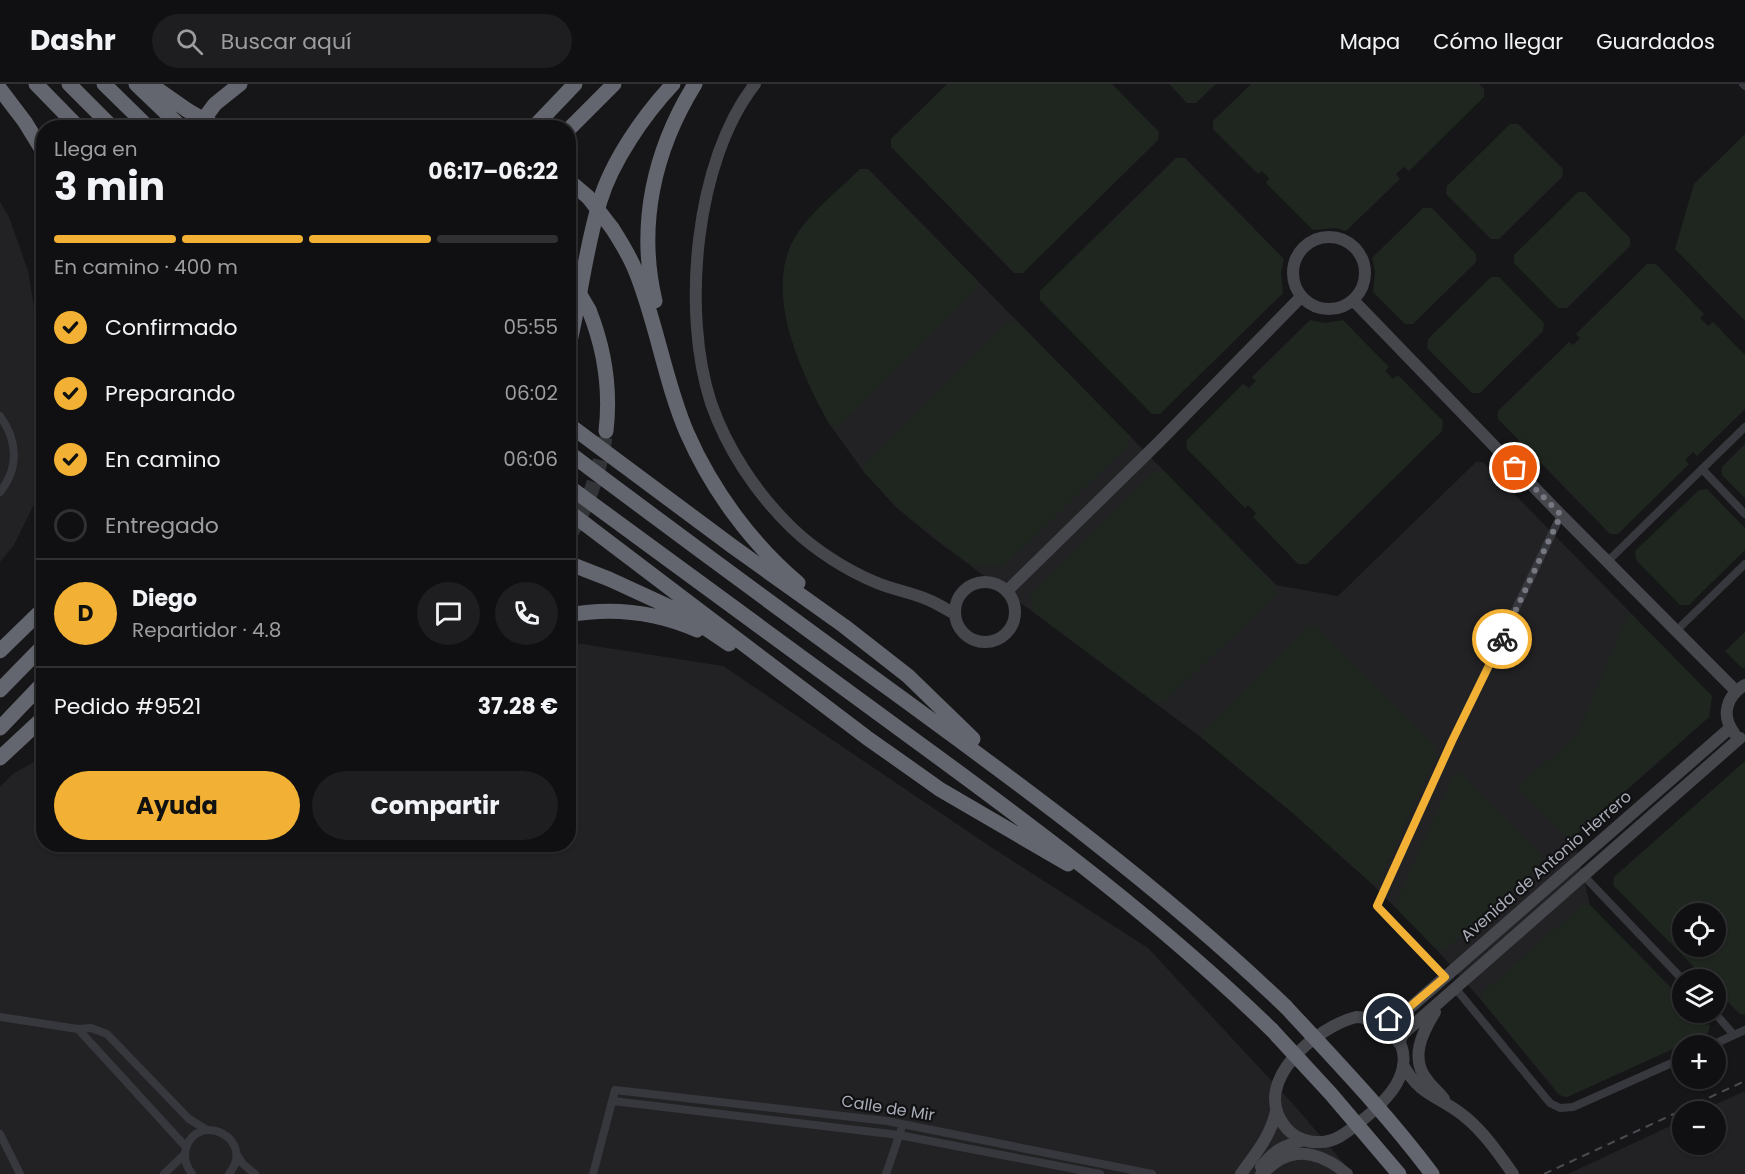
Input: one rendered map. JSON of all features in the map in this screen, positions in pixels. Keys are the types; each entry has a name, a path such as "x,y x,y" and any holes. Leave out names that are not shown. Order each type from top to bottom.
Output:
{"highway":[{"path":"3,84 36,127"},
{"path":"36,84 71,120"},
{"path":"69,84 105,120"},
{"path":"104,84 141,120"},
{"path":"136,84 174,120"},
{"path":"150,84 205,120"},
{"path":"203,120 215,104 240,84"},
{"path":"541,120 575,84"},
{"path":"576,122 614,84"},
{"path":"576,309 588,247 601,198 628,144 673,84"},
{"path":"681,415 652,289 647,229 652,184 659,159 672,125 695,84"},
{"path":"0,89 36,140"},
{"path":"576,186 588,197 612,228 636,271 681,415 703,465 732,510 765,551 844,626"},
{"path":"576,288 599,334 606,362 609,407 606,431"},
{"path":"576,430 844,626 908,676 982,748 996,766"},
{"path":"576,458 996,766 1106,851 1243,966 1286,1007 1353,1079 1432,1174"},
{"path":"576,492 1035,828 1181,946 1272,1030 1331,1094 1399,1174"},
{"path":"576,517 832,712 941,790 1074,868 1089,872"},
{"path":"576,566 683,613 832,712"},
{"path":"0,651 36,610"},
{"path":"576,614 627,611 657,616 711,637 754,661"},
{"path":"30,619 36,614"},
{"path":"0,690 36,653"},
{"path":"0,728 36,690"},
{"path":"0,758 36,724"}],"street":[{"path":"755,84 730,126 715,163 700,234 696,272 696,315 700,359 711,402 730,446 762,495 793,529 841,564 874,582 930,600 955,614"},
{"path":"1334,237 1354,248 1365,268 1365,280 1361,291 1353,300 1344,306 1321,309 1301,297 1293,278 1296,258 1311,242 1334,237"},
{"path":"1007,591 1301,297"},
{"path":"1353,300 1607,562 1676,631 1740,688 1730,699 1727,718 1730,728 1742,739"},
{"path":"0,416 9,430 14,444 15,457 12,472 0,492"},
{"path":"1607,562 1745,427"},
{"path":"1702,469 1745,514"},
{"path":"1445,977 1377,906 1452,741 1561,515"},
{"path":"1676,631 1745,564"},
{"path":"984,581 1001,585 1007,591 1013,600 1015,617 1007,633 994,641 979,641 966,635 960,629 955,614 958,599 969,586 984,581"},
{"path":"930,600 958,599"},
{"name":"Avenida de Antonio Herrero","path":"1380,1021 1400,1015 1730,728"},
{"name":"Avenida de Antonio Herrero","path":"1400,1043 1403,1034 1742,739"},
{"path":"1584,876 1673,969"},
{"path":"1456,989 1550,1103 1560,1108 1573,1107 1672,1063"},
{"path":"1442,1001 1424,1029 1418,1048 1423,1076 1449,1104 1466,1117 1497,1151 1513,1174"},
{"path":"0,1017 78,1029 92,1028 107,1034 189,1119 207,1130 218,1131 230,1138 237,1155 235,1166 229,1174"},
{"path":"1241,1174 1273,1124 1276,1111 1274,1098 1279,1078 1285,1068 1323,1031 1344,1020 1368,1017 1388,1026 1400,1043 1403,1065 1398,1081 1388,1097 1344,1135 1329,1141 1304,1140 1288,1130 1276,1111"},
{"path":"1724,1023 1734,1035"},
{"path":"78,1029 182,1140 190,1174"},
{"path":"1726,1039 1745,1030"},
{"path":"1403,1065 1416,1085 1424,1092 1449,1104"},
{"name":"Calle de Mir","path":"1100,1174 899,1135 613,1101 615,1090 903,1124 1152,1174"},
{"path":"593,1174 613,1101"},
{"path":"886,1174 903,1124"},
{"path":"164,1174 194,1136 207,1130"},
{"path":"0,1134 20,1174"},
{"path":"1256,1174 1275,1151 1283,1146 1304,1140"},
{"path":"1317,1142 1341,1163 1348,1174"},
{"path":"1261,1174 1283,1158 1314,1154 1348,1174"},
{"path":"237,1155 243,1164 255,1174"}],"shaded area":[{"path":"947,84 1112,84 1159,132 1158,140 1023,273 1014,273 891,147 891,139"},
{"path":"1169,84 1216,84 1196,103 1187,103"},
{"path":"1251,84 1479,84 1484,89 1484,97 1409,171 1404,167 1396,174 1400,179 1346,231 1335,228 1313,230 1266,183 1269,178 1262,171 1258,174 1213,129 1213,121"},
{"path":"1510,124 1518,124 1563,169 1562,177 1499,239 1491,239 1446,194 1447,186"},
{"path":"1745,134 1745,321 1675,249 1694,184"},
{"path":"1176,158 1185,158 1284,259 1281,272 1283,293 1160,414 1152,414 1040,300 1040,291"},
{"path":"860,169 868,169 1276,585 1338,596 1476,462 1483,462 1712,696 1709,717 1574,837 1590,905 1672,989 1672,1023 1707,1023 1710,1026 1708,1033 1672,1035 1672,1049 1567,1097 1559,1095 1436,949 1371,883 1295,815 1202,738 932,537 897,508 864,472 830,425 818,404 801,364 789,325 783,296 784,267 793,241 800,230"},
{"path":"860,169 868,169 977,280 977,289 838,426 830,425 798,359 784,309 783,284 785,261 800,230 815,212"},
{"path":"1578,192 1585,192 1630,238 1630,246 1567,308 1558,308 1514,263 1514,255"},
{"path":"0,202 9,217 28,271 36,319 36,500 14,545 0,562"},
{"path":"1423,208 1432,208 1476,254 1476,262 1413,324 1405,324 1373,292 1375,272 1372,258"},
{"path":"1647,264 1656,264 1704,314 1700,318 1708,326 1713,322 1745,355 1745,409 1697,456 1693,452 1685,460 1689,464 1618,534 1610,534 1498,419 1498,411 1569,342 1573,345 1580,338 1576,334"},
{"path":"1491,277 1499,277 1544,323 1543,331 1480,393 1472,393 1427,348 1428,339"},
{"path":"1310,320 1325,323 1343,320 1389,367 1385,371 1393,379 1398,375 1443,421 1442,431 1307,564 1298,564 1253,517 1256,513 1248,505 1245,508 1187,449 1186,441 1243,384 1249,388 1256,381 1252,377"},
{"path":"1017,321 1130,436 1129,444 1003,568 990,564 973,566 897,508 864,472 864,464 1009,322"},
{"path":"1745,444 1745,498 1722,475 1722,467"},
{"path":"1156,471 1164,471 1276,585 1276,594 1165,702 1156,703 1033,611 1030,595"},
{"path":"1707,489 1745,528 1745,550 1689,605 1680,605 1636,560 1635,551 1699,490"},
{"path":"1629,612 1712,696 1709,717 1574,836 1566,836 1517,787 1577,735"},
{"path":"1308,626 1316,626 1435,746 1436,756 1378,884 1371,883 1295,815 1202,738 1202,731"},
{"path":"1745,632 1745,667 1742,668 1725,651"},
{"path":"576,643 723,666 985,843 1148,948 1294,1105 1353,1174 0,1174 0,787 14,773 36,761 36,852 576,852"},
{"path":"1745,761 1745,1015 1740,1014 1726,1000 1726,969 1696,969 1684,957 1726,957 1726,903 1672,903 1672,945 1613,885 1614,877"},
{"path":"1461,773 1542,856 1542,864 1445,950 1436,949 1398,910 1397,900 1454,774"},
{"path":"1582,905 1590,905 1672,989 1672,1023 1707,1023 1710,1026 1708,1033 1704,1035 1672,1035 1672,1049 1567,1097 1562,1096 1482,1001 1483,992"},
{"path":"1745,1091 1745,1174 1568,1174 1672,1125 1672,1155 1726,1155 1726,1101 1723,1101"}],"tunnel":[{"path":"576,525 593,486 606,431"}],"railway":[{"path":"1544,1174 1745,1081"}],"way so far":[{"path":"1502,639 1561,515 1515,468"}],"route":[{"path":"1389,1019 1400,1015 1412,1006 1445,977 1377,906 1452,741 1502,639"}]}
